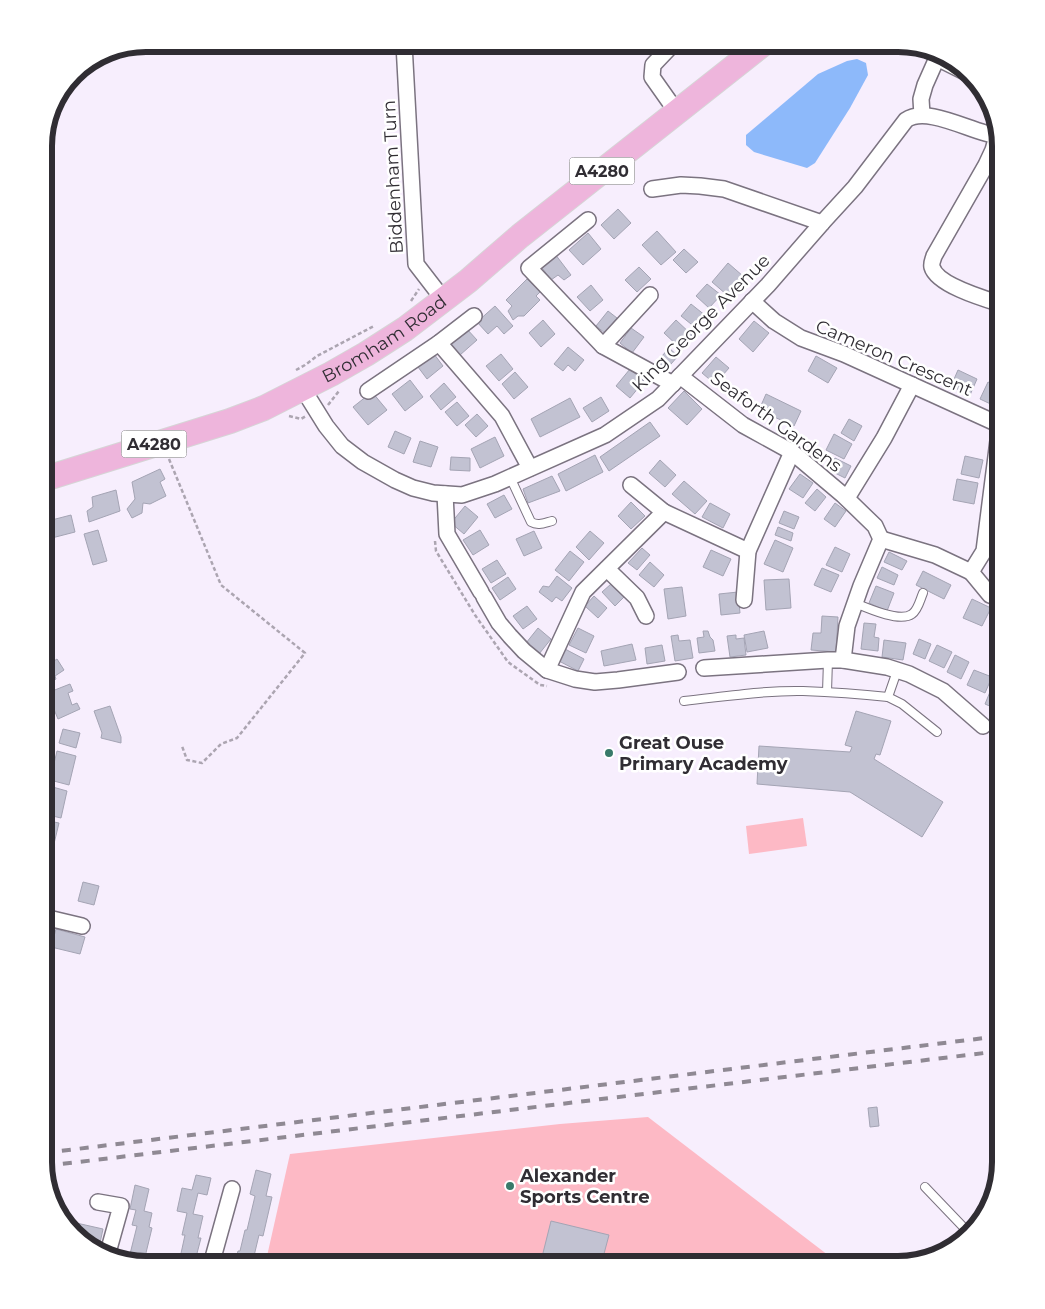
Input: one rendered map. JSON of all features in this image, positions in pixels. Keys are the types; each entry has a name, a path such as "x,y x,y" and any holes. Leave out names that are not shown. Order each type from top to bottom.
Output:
{"main road":[{"name":"Bromham Road","path":"53,475 255,411 300,379 366,354 406,329 468,281 520,236 750,53"}],"street":[{"name":"Biddenham Turn","path":"404,53 416,264 443,299"},
{"path":"664,53 653,65 652,77 676,111"},
{"path":"935,61 921,99 922,115 940,118 992,135"},
{"name":"King George Avenue","path":"300,379 326,426 342,446 363,462 395,480 433,493 462,495 495,484 605,435 658,399 768,285 822,222 855,188 906,120 922,115"},
{"path":"992,152 934,256 932,268 940,278 966,292 992,301"},
{"path":"652,189 682,185 724,189 822,222"},
{"name":"Seaforth Gardens","path":"588,220 529,268 603,346 676,380 743,425 792,452 847,498 875,526 881,539"},
{"path":"603,346 650,295"},
{"name":"Cameron Crescent","path":"752,301 774,321 801,338 844,354 992,421"},
{"name":"Bromham Road","path":"368,391 439,343 474,316"},
{"path":"439,343 502,416 530,468"},
{"path":"847,498 884,438 912,385"},
{"path":"744,600 748,551 792,452"},
{"path":"631,485 664,512 748,551"},
{"name":"Cameron Crescent","path":"971,572 984,551 992,488"},
{"path":"445,494 447,534 499,622 524,651 547,670 575,679 595,682 678,672"},
{"path":"547,670 584,592 664,512"},
{"path":"843,660 847,626 881,539 935,555 971,572 992,596"},
{"path":"606,569 637,598 646,616"},
{"path":"704,668 828,660 843,660 887,667 909,674 943,691 984,726"},
{"path":"52,919 82,926"},
{"path":"213,1256 232,1189"},
{"path":"98,1202 121,1206 109,1249"}],"lane":[{"path":"510,477 531,522 534,524 552,522"},
{"path":"855,603 882,613 906,617 916,609 922,593"},
{"path":"828,660 828,692"},
{"path":"888,697 897,671"},
{"path":"684,701 742,694 802,691 888,697 902,704 937,732"},
{"path":"925,1187 965,1228"}],"path":[{"path":"406,305 413,299 419,288"},
{"path":"300,379 305,365 317,356 377,325"},
{"path":"162,442 221,585 305,653 237,738 221,744 202,763 187,760 182,746"},
{"path":"435,537 436,551 474,615 508,662 540,685 549,686"}],"shaded area":[{"path":"803,818 807,846 749,854 746,826"},
{"name":"Alexander Sports Centre","path":"648,1117 829,1256 267,1256 290,1154 560,1124"}],"water":[{"path":"857,59 866,63 868,75 850,108 815,163 807,168 754,152 746,145 746,135 818,74 847,61"}],"building":[{"path":"618,209 631,223 614,239 601,225"},
{"path":"657,231 676,252 661,265 642,245"},
{"path":"588,233 601,249 583,265 569,250"},
{"path":"684,249 698,262 686,273 673,260"},
{"path":"555,254 571,275 564,280 558,275 551,280 540,265"},
{"path":"728,263 743,276 727,295 712,282"},
{"path":"639,267 651,279 637,292 625,280"},
{"path":"527,279 540,292 536,296 540,300 524,316 518,316 513,320 508,311 512,306 506,300"},
{"path":"707,284 721,295 709,308 696,296"},
{"path":"591,285 603,300 590,311 577,297"},
{"path":"691,304 706,316 696,328 681,316"},
{"path":"495,306 513,326 504,334 497,326 488,334 477,322"},
{"path":"608,311 617,318 605,333 596,326"},
{"path":"543,320 555,334 541,347 529,333"},
{"path":"676,320 692,335 680,348 664,333"},
{"path":"754,321 769,333 753,352 739,339"},
{"path":"466,328 477,340 460,355 449,342"},
{"path":"631,328 644,337 632,353 620,343"},
{"path":"568,347 584,360 575,371 568,365 563,371 554,364"},
{"path":"669,348 678,356 664,372 655,364"},
{"path":"434,354 443,366 427,379 418,367"},
{"path":"501,354 513,369 499,381 486,366"},
{"path":"816,356 837,368 828,383 808,371"},
{"path":"716,357 729,368 715,384 702,373"},
{"path":"630,369 644,381 630,398 616,386"},
{"path":"958,370 977,379 970,395 951,386"},
{"path":"515,372 528,387 514,399 502,384"},
{"path":"410,380 423,397 405,411 392,394"},
{"path":"988,382 992,384 992,405 980,399"},
{"path":"444,383 456,397 441,410 430,396"},
{"path":"684,391 702,409 687,425 668,408"},
{"path":"372,392 387,410 368,425 353,407"},
{"path":"766,394 801,411 794,426 759,410"},
{"path":"601,397 609,411 592,422 583,408"},
{"path":"570,398 580,417 540,437 531,419"},
{"path":"457,402 469,416 457,426 445,412"},
{"path":"477,414 488,426 476,437 465,425"},
{"path":"849,419 862,426 854,441 841,433"},
{"path":"650,422 660,436 609,471 600,457"},
{"path":"395,431 411,438 404,454 388,447"},
{"path":"834,434 852,444 844,459 826,450"},
{"path":"495,437 504,456 480,468 471,449"},
{"path":"420,441 438,447 431,467 413,462"},
{"path":"595,455 603,472 566,491 558,474"},
{"path":"965,456 983,460 979,478 961,474"},
{"path":"451,457 470,458 470,471 450,470"},
{"path":"835,458 851,466 845,478 829,470"},
{"path":"660,460 676,475 665,487 649,473"},
{"path":"160,469 165,479 160,482 166,496 150,504 143,503 142,513 132,518 127,509 135,499 132,482"},
{"path":"800,474 813,483 803,498 789,489"},
{"path":"552,476 560,491 528,503 523,489"},
{"path":"957,479 978,483 974,504 953,500"},
{"path":"684,481 707,501 695,514 672,494"},
{"path":"817,489 826,497 815,511 805,503"},
{"path":"116,490 120,511 89,522 87,511 93,507 92,497"},
{"path":"504,495 512,509 495,518 487,504"},
{"path":"631,502 645,516 631,529 618,516"},
{"path":"710,503 730,514 723,528 702,517"},
{"path":"835,503 846,511 835,527 824,519"},
{"path":"465,506 478,517 464,534 451,523"},
{"path":"784,511 799,517 794,529 779,523"},
{"path":"71,515 75,532 53,538 53,520"},
{"path":"778,527 793,533 791,541 775,535"},
{"path":"98,530 107,561 93,565 84,534"},
{"path":"480,530 489,545 473,555 463,540"},
{"path":"534,531 542,548 524,556 516,539"},
{"path":"590,531 604,543 589,560 576,547"},
{"path":"775,540 793,548 783,572 764,564"},
{"path":"835,547 850,554 842,572 826,565"},
{"path":"642,548 650,555 637,570 628,563"},
{"path":"711,550 731,559 723,576 703,567"},
{"path":"570,551 584,562 569,581 555,570"},
{"path":"889,552 907,561 902,570 884,562"},
{"path":"497,560 506,574 491,583 482,569"},
{"path":"650,562 664,575 654,587 639,575"},
{"path":"882,567 898,575 894,585 877,578"},
{"path":"822,568 839,575 831,592 814,585"},
{"path":"923,571 951,585 944,599 916,585"},
{"path":"557,576 572,588 562,601 556,597 552,602 539,592 543,586 549,587"},
{"path":"508,577 516,589 500,600 492,588"},
{"path":"789,579 791,608 766,610 764,580"},
{"path":"611,584 624,597 615,606 602,592"},
{"path":"876,586 894,593 887,611 869,603"},
{"path":"682,587 686,616 668,619 664,589"},
{"path":"738,592 740,613 721,615 719,594"},
{"path":"594,596 607,608 598,618 585,606"},
{"path":"972,599 991,608 982,626 963,618"},
{"path":"527,606 537,619 523,629 513,616"},
{"path":"822,616 838,617 836,652 811,650 813,633 821,633"},
{"path":"864,623 876,624 874,637 879,638 878,651 861,649"},
{"path":"538,628 551,639 539,654 526,643"},
{"path":"578,628 594,636 586,653 569,645"},
{"path":"703,631 708,631 713,640 715,651 699,653 697,638 704,637"},
{"path":"764,631 768,648 747,652 744,635"},
{"path":"678,635 679,641 690,640 693,658 675,661 671,636"},
{"path":"736,635 736,639 744,638 746,655 730,657 727,636"},
{"path":"919,639 931,644 925,659 913,654"},
{"path":"884,640 906,643 903,660 882,657"},
{"path":"632,644 636,660 604,666 601,651"},
{"path":"662,645 665,661 647,664 645,648"},
{"path":"937,645 952,652 944,668 929,661"},
{"path":"565,649 584,659 578,671 559,661"},
{"path":"955,655 969,662 961,679 947,672"},
{"path":"57,659 64,670 55,676 56,679 52,681 52,662"},
{"path":"974,670 992,677 985,693 967,685"},
{"path":"70,684 73,691 68,693 72,705 77,703 80,709 58,719 52,706 52,691"},
{"path":"992,687 992,707 985,704"},
{"path":"110,706 121,737 121,743 101,738 102,733 94,711"},
{"path":"856,711 891,721 880,755 876,754 874,759 943,802 922,837 850,792 757,784 759,746 850,752 852,747 845,745"},
{"path":"63,729 80,733 76,748 59,743"},
{"path":"57,751 76,756 69,785 52,781 52,770"},
{"path":"52,787 67,791 61,818 52,816"},
{"path":"52,822 59,823 52,851"},
{"path":"83,882 99,886 94,905 78,901"},
{"path":"56,929 85,937 80,954 52,947"},
{"path":"877,1107 879,1126 870,1127 868,1108"},
{"path":"256,1170 271,1174 266,1196 272,1197 263,1236 259,1235 254,1256 237,1256 238,1251 240,1251 245,1230 247,1230 255,1196 250,1194"},
{"path":"196,1175 211,1178 207,1195 198,1193 193,1214 203,1216 198,1238 201,1238 196,1256 180,1256 185,1235 182,1235 187,1213 177,1211 182,1188 192,1190"},
{"path":"135,1185 149,1189 144,1211 152,1213 149,1227 152,1228 145,1256 130,1254 137,1226 132,1225 136,1210 130,1209"},
{"path":"551,1221 609,1235 603,1256 542,1256"},
{"path":"75,1223 103,1229 100,1243 94,1241"}],"railway":[{"path":"52,1152 992,1037"},
{"path":"52,1165 992,1052"}],"place":[{"name":"Great Ouse Primary Academy","path":"609,753"},
{"name":"Alexander Sports Centre","path":"510,1186"}]}
